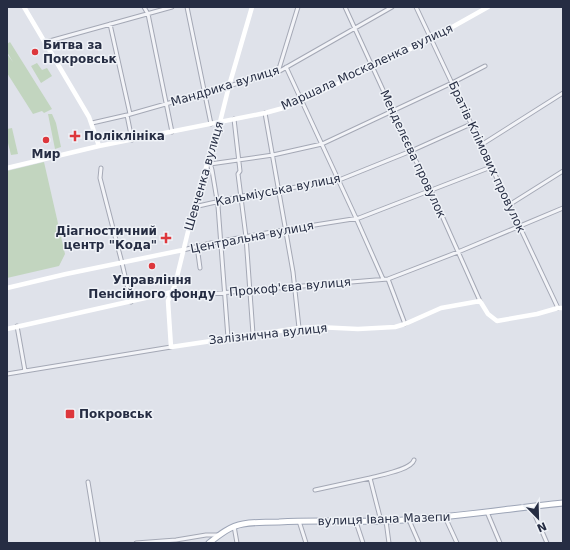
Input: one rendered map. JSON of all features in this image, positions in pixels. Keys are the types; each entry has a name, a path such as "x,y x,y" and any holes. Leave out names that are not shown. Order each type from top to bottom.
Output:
{"main road":[{"name":"вулиця Івана Мазепи","path":"209,543 234,526 256,523 409,520 563,503"}],"street":[{"path":"24,7 46,42 92,123 99,146"},
{"path":"144,7 148,14 172,132"},
{"path":"46,42 172,7"},
{"path":"187,7 211,124"},
{"name":"Шевченка вулиця","path":"171,347 168,301 172,292 194,207 220,122 252,7"},
{"path":"278,72 298,7"},
{"name":"Менделєєва провулок","path":"345,7 431,191 480,301"},
{"name":"Мандрика вулиця","path":"92,123 128,115 278,72 392,7"},
{"name":"Братів Клімових провулок","path":"416,7 519,227 561,308"},
{"name":"Маршала Москаленка вулиця","path":"7,168 99,146 265,113 286,107 302,101 432,39 488,7"},
{"path":"110,24 132,140"},
{"path":"210,164 273,155 322,144 485,66"},
{"path":"286,68 339,180 383,279"},
{"path":"481,145 563,93"},
{"path":"265,113 294,272 294,286 299,328"},
{"path":"234,119 240,171 238,174 246,237 253,334"},
{"name":"Кальміуська вулиця","path":"194,207 279,189 339,180 411,151 471,124"},
{"path":"209,157 218,202 228,338"},
{"name":"Центральна вулиця","path":"7,288 222,241 359,218 491,167"},
{"path":"101,168 100,178 131,302"},
{"path":"509,205 563,171"},
{"path":"562,208 563,213"},
{"name":"Прокоф'єва вулиця","path":"7,329 172,292 195,295 388,279 458,252 562,208"},
{"path":"197,246 200,268"},
{"path":"388,279 405,324"},
{"path":"480,301 488,314 497,321 561,308"},
{"name":"Залізнична вулиця","path":"7,374 253,334 299,328 317,326 358,329 395,326 405,324 441,308 480,301"},
{"path":"18,326 25,371"},
{"path":"315,490 370,478 406,468 413,464 414,460"},
{"path":"370,478 390,543"},
{"path":"88,482 98,543"},
{"path":"532,506 548,543"},
{"path":"487,512 500,543"},
{"path":"445,517 457,543"},
{"path":"409,520 419,543"},
{"path":"299,521 306,543"},
{"path":"356,522 363,543"},
{"path":"234,526 238,543"},
{"path":"136,543 176,540 206,535 219,535"}],"green space":[{"path":"10,42 52,109 44,113 42,111 33,114 7,73 7,54 13,62 7,52 7,44"},
{"path":"37,63 42,70 47,68 52,76 41,83 31,66"},
{"path":"48,114 52,114 56,123 61,147 55,149"},
{"path":"12,128 18,154 11,155 7,139 7,129"},
{"path":"44,162 65,254 59,266 7,278 7,171"}],"place":[{"name":"Битва за Покровськ","path":"35,52"},
{"name":"Поліклініка","path":"75,136"},
{"name":"Мир","path":"46,140"},
{"name":"Діагностичний центр \"Кода\"","path":"166,238"},
{"name":"Управління Пенсійного фонду","path":"152,266"},
{"name":"Покровськ","path":"70,414"}]}
